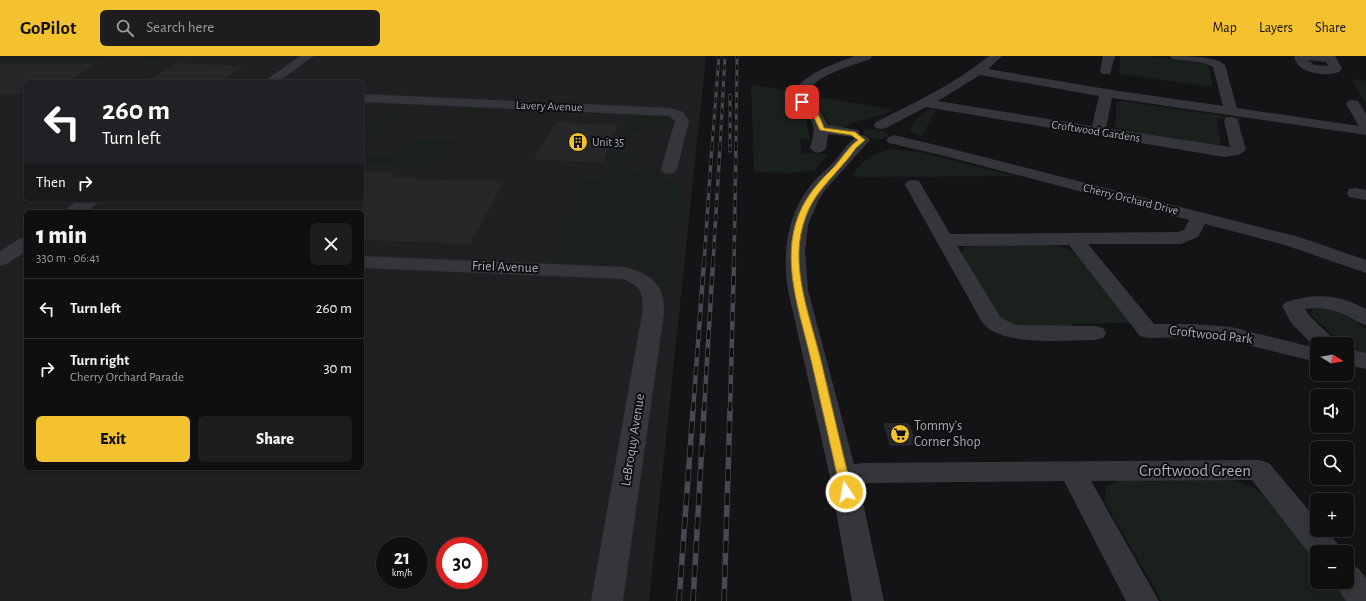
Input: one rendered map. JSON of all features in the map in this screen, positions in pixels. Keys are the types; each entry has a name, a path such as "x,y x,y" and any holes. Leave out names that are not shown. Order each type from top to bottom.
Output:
{"street":[{"path":"272,80 308,56"},
{"path":"818,148 822,129 818,118 798,96 799,93 811,80 822,73 866,56"},
{"path":"868,601 844,477 798,290 794,262 797,233 802,216 810,198 855,145 978,71 996,56"},
{"path":"1106,71 1109,56"},
{"path":"1176,56 1206,60 1219,65 1231,116"},
{"path":"978,71 1231,116 1366,131"},
{"path":"1098,131 1106,93"},
{"name":"Lavery Avenue","path":"364,98 670,112 678,115 682,120 669,169"},
{"name":"Croftwood Gardens","path":"924,103 1224,152 1234,152 1238,150 1231,116"},
{"path":"1353,104 1366,125"},
{"name":"Cherry Orchard Drive","path":"822,129 872,134 947,152 1292,241 1366,267"},
{"path":"914,185 992,322 1012,332 1039,334 1095,333"},
{"path":"75,210 87,202"},
{"path":"944,240 1181,238 1191,233 1200,217"},
{"name":"Croftwood Park","path":"1074,240 1148,331 1175,329 1242,336 1310,354"},
{"path":"0,260 23,247"},
{"name":"Friel Avenue","path":"364,262 603,271 626,273 646,282"},
{"name":"LeBroquy Avenue","path":"607,601 655,299 652,290 646,282"},
{"path":"1319,337 1300,319 1293,306 1304,303 1320,302 1341,304 1366,318"},
{"name":"Croftwood Green","path":"844,477 864,473 1260,470 1320,545"},
{"path":"1072,471 1143,601"}],"shaded area":[{"path":"0,56 706,56 649,601 0,601"},
{"path":"0,56 169,56 163,59 110,57 105,60 0,60"},
{"path":"1120,56 1151,56 1206,64 1209,67 1213,87 1120,74"},
{"path":"1352,79 1366,81 1366,104"},
{"path":"751,84 788,91 786,97 805,116 810,140 800,139 802,153 829,154 815,170 790,173 754,172"},
{"path":"809,95 894,110 883,115 851,123 843,128 831,126 822,112 806,97"},
{"path":"1122,101 1240,118 1241,121 1217,118 1221,142 1219,145 1122,131 1115,126 1117,102"},
{"path":"396,105 405,106 364,147 364,133"},
{"path":"465,106 484,107 460,137 454,136 473,114 457,112 459,108"},
{"path":"933,108 936,110 922,136 913,133 910,129 914,122 922,114"},
{"path":"630,113 665,115 674,121 673,126 645,126 642,133 632,133 622,154 634,155 631,162 620,162 617,169 637,171 660,170 661,178 668,179 682,186 667,294 656,276 633,266 552,263 551,261 584,179 602,180 606,175"},
{"path":"865,130 883,130 889,135 888,137 875,139 868,137 863,133"},
{"path":"417,139 457,141 437,167 364,164 364,155 388,157 402,142 413,142"},
{"path":"894,149 920,152 1014,176 861,177 852,175 860,165 870,157"},
{"path":"978,244 1042,244 1066,249 1078,254 1132,323 1073,324 1070,326 1021,328 1005,322 995,314 961,255 964,247"},
{"path":"1315,308 1330,309 1342,313 1354,320 1366,329 1366,354 1354,350 1354,337 1335,337 1310,313"},
{"path":"1225,478 1251,486 1274,503 1310,549 1310,589 1337,589 1346,601 1162,601 1104,501 1107,486 1121,479"}],"building":[{"path":"178,63 245,66 222,80 147,80"},
{"path":"0,64 97,64 69,80 24,80 24,94 0,94"},
{"name":"Unit 35","path":"556,122 618,125 602,163 534,159"},
{"path":"364,171 394,172 390,178 504,181 470,244 364,240 364,210 362,210 362,202 364,202"},
{"name":"Tommy's Corner Shop","path":"883,423 909,423 917,445 890,446"}],"railway":[{"path":"712,147 719,56"},
{"path":"720,147 725,56"},
{"path":"736,147 737,56"},
{"path":"730,95 730,151"},
{"path":"704,263 712,146"},
{"path":"713,263 720,146"},
{"path":"734,263 736,146"},
{"path":"693,411 704,262"},
{"path":"704,411 713,262"},
{"path":"730,411 734,262"},
{"path":"679,601 693,410"},
{"path":"693,601 704,410"},
{"path":"724,601 730,410"}],"place":[{"name":"Unit 35","path":"578,142"},
{"name":"Tommy's Corner Shop","path":"900,434"}],"route":[{"path":"802,102 811,109 818,118 822,129 853,133 862,140 855,145 810,198 802,216 797,233 794,262 798,290 817,363 844,477 846,492"}]}
